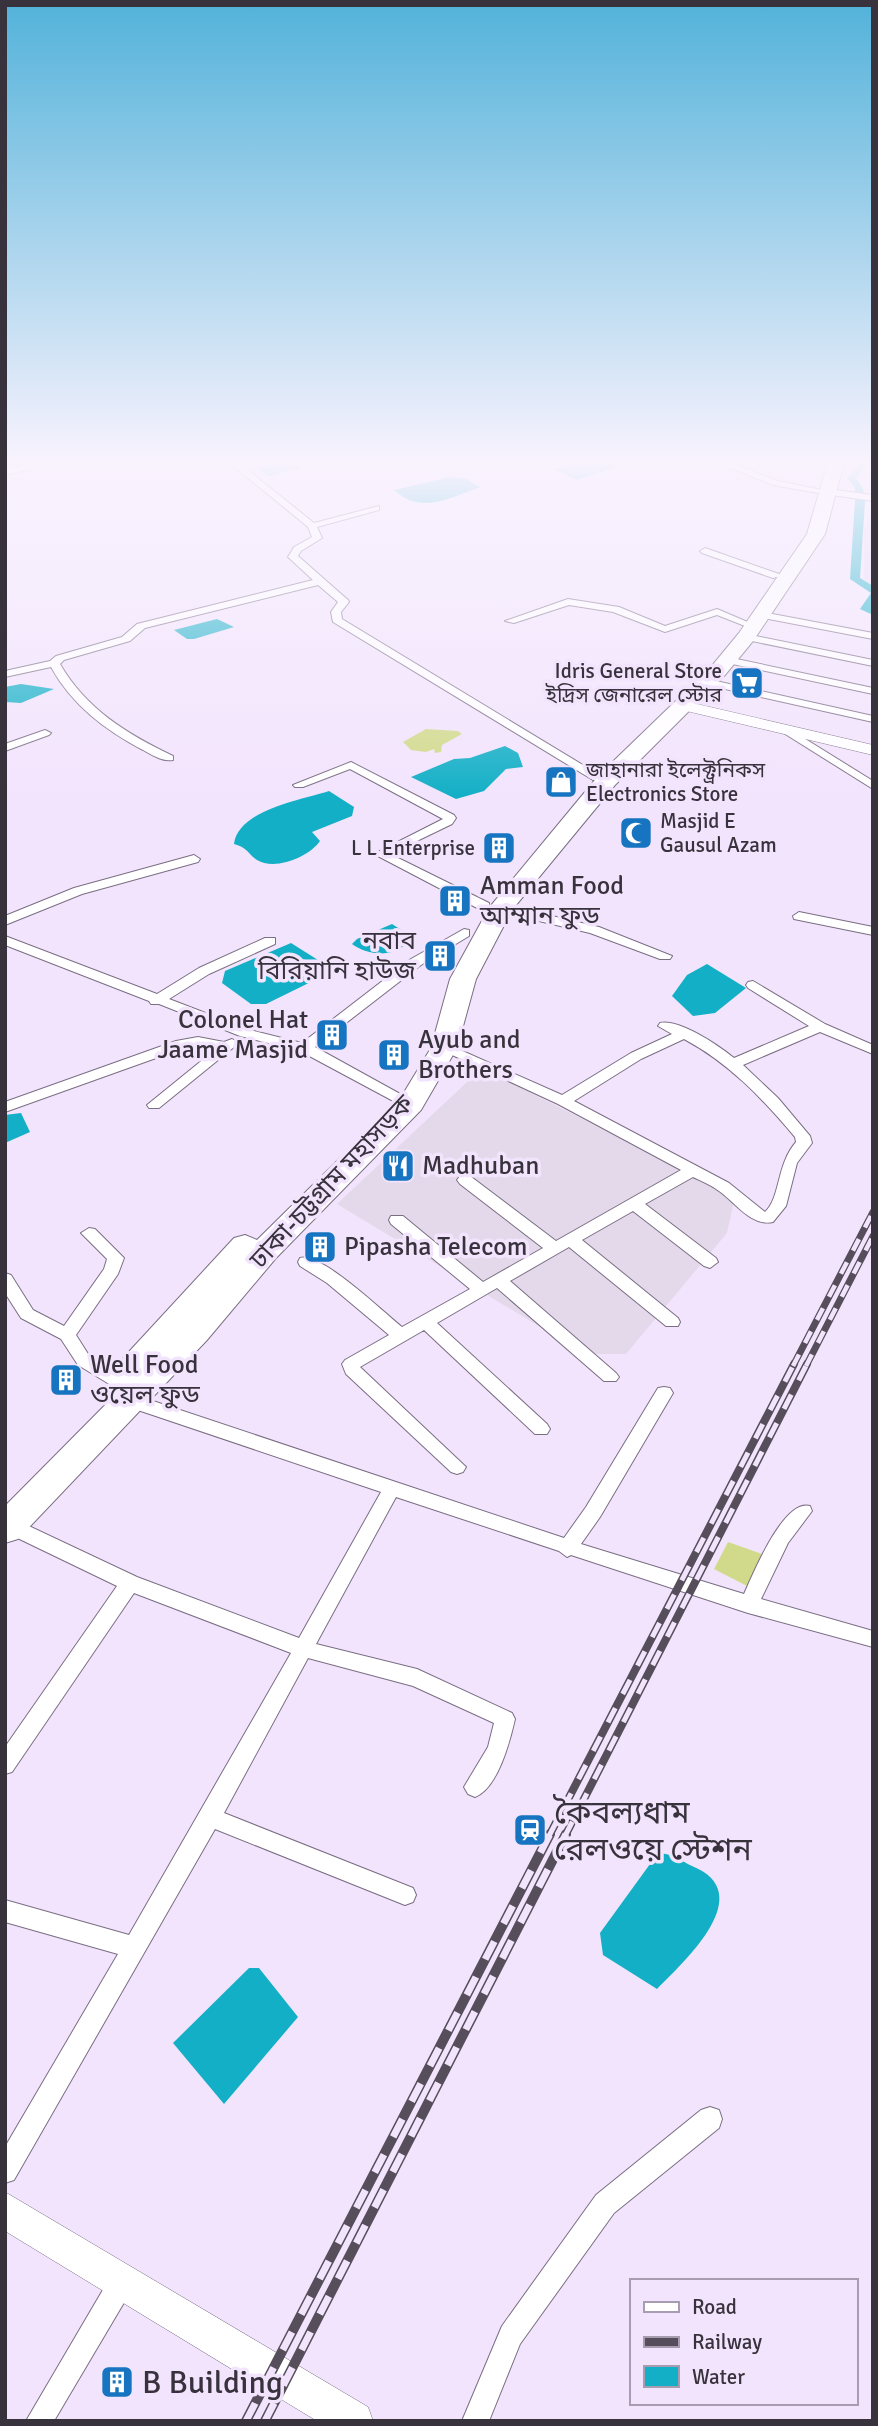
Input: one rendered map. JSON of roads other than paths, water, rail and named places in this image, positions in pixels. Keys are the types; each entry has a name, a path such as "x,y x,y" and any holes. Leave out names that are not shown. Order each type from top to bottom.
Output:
{"highway":[{"name":"ঢাকা-চট্টগ্রাম মহাসড়ক","path":"6,1519 124,1392 242,1248 397,1098 427,1048 445,984 464,933 492,907 607,780 684,706 727,660 781,573"},
{"name":"ঢাকা-চট্টগ্রাম মহাসড়ক","path":"124,1392 196,1332 265,1251 411,1104 444,1048 463,979 492,907 495,889 597,778 751,625"}],"street":[{"path":"311,572 344,602 336,612 337,620 597,778"},
{"path":"5,674 54,663 60,658 126,639 141,626 321,581"},
{"path":"510,621 568,602 615,609 665,629 716,612 873,663"},
{"path":"751,625 873,636"},
{"path":"727,660 873,691"},
{"path":"54,663 89,709 127,737 169,758"},
{"path":"707,682 873,719"},
{"path":"684,706 873,750"},
{"path":"786,730 873,786"},
{"path":"5,748 45,733"},
{"path":"299,785 351,765 450,818 380,854 492,907 594,930 665,956"},
{"path":"5,921 78,891 194,859"},
{"path":"799,916 873,932"},
{"path":"305,1048 416,962 464,933"},
{"path":"5,940 156,1001 245,1033 305,1048 397,1098"},
{"path":"156,1001 204,971 270,941"},
{"path":"753,985 820,1027 873,1050"},
{"path":"444,1048 563,1101 693,1170 724,1187 758,1215 767,1217 773,1214 780,1202 792,1157 804,1143 802,1136 774,1102 735,1063 685,1033 665,1026"},
{"path":"735,1063 820,1027"},
{"path":"153,1105 245,1033"},
{"path":"563,1101 636,1056 685,1033"},
{"path":"5,1107 181,1044 198,1041 227,1047"},
{"path":"457,1467 352,1370 351,1364 693,1170"},
{"path":"465,1180 556,1249"},
{"path":"634,1203 710,1262"},
{"path":"397,1220 482,1290"},
{"path":"67,1335 112,1270 117,1258 89,1233"},
{"path":"571,1240 672,1322"},
{"path":"306,1262 333,1279 400,1335"},
{"path":"5,1279 27,1314 67,1335 84,1361 124,1392 390,1490 567,1549 748,1605 873,1639"},
{"path":"499,1281 610,1377"},
{"path":"424,1321 541,1429"},
{"path":"567,1549 593,1512 664,1393"},
{"path":"5,2171 210,1817 390,1490"},
{"path":"748,1605 781,1538 803,1511"},
{"path":"6,1519 130,1583 304,1649 417,1678 505,1719 498,1750 475,1787"},
{"path":"5,1765 130,1583"},
{"path":"210,1817 405,1895"},
{"path":"5,1911 135,1948"},
{"path":"475,2421 511,2335 605,2204 710,2119"},
{"path":"5,2210 354,2421"},
{"path":"38,2421 123,2280"}],"water":[{"path":"217,619 234,627 194,639 187,639 174,630"},
{"path":"21,684 54,689 21,703 5,702 5,687"},
{"path":"505,746 518,753 523,767 506,769 484,791 456,799 411,777 454,759 470,758"},
{"path":"329,791 354,807 352,816 312,832 320,841 300,857 282,863 264,863 234,844 238,832 258,815 272,808"},
{"path":"392,924 409,935 408,942 395,951 373,953 352,944 357,939"},
{"path":"291,943 318,960 323,976 266,1004 251,1004 222,983 225,971"},
{"path":"707,964 746,988 715,1013 693,1016 672,996 687,975"},
{"path":"21,1113 30,1132 5,1143 5,1115"},
{"path":"658,1853 676,1858 711,1878 719,1893 718,1909 710,1927 684,1961 657,1989 603,1955 600,1933"},
{"path":"249,1968 259,1968 298,2017 224,2104 173,2043"}],"waterway":[{"path":"855,572 855,579 873,591"},
{"path":"873,596 865,609 873,612"}],"railway":[{"path":"793,1366 873,1212"},
{"path":"806,1366 873,1236"},
{"path":"549,1836 794,1364"},
{"path":"565,1836 807,1364"},
{"path":"246,2421 550,1834"},
{"path":"265,2421 566,1834"}],"place":[{"name":"Idris General Store ইদ্রিস জেনারেল স্টোর","path":"747,683"},
{"name":"জাহানারা ইলেক্ট্রনিকস Electronics Store","path":"561,782"},
{"name":"Masjid E Gausul Azam","path":"636,833"},
{"name":"L L Enterprise","path":"499,848"},
{"name":"Amman Food আম্মান ফুড","path":"455,901"},
{"name":"নবাব বিরিয়ানি হাউজ","path":"440,956"},
{"name":"Colonel Hat Jaame Masjid","path":"332,1035"},
{"name":"Ayub and Brothers","path":"394,1055"},
{"name":"Madhuban","path":"398,1166"},
{"name":"Pipasha Telecom","path":"320,1247"},
{"name":"Well Food ওয়েল ফুড","path":"66,1380"},
{"name":"কৈবল্যধাম রেলওয়ে স্টেশন","path":"530,1830"},
{"name":"B Building","path":"117,2382"}]}
